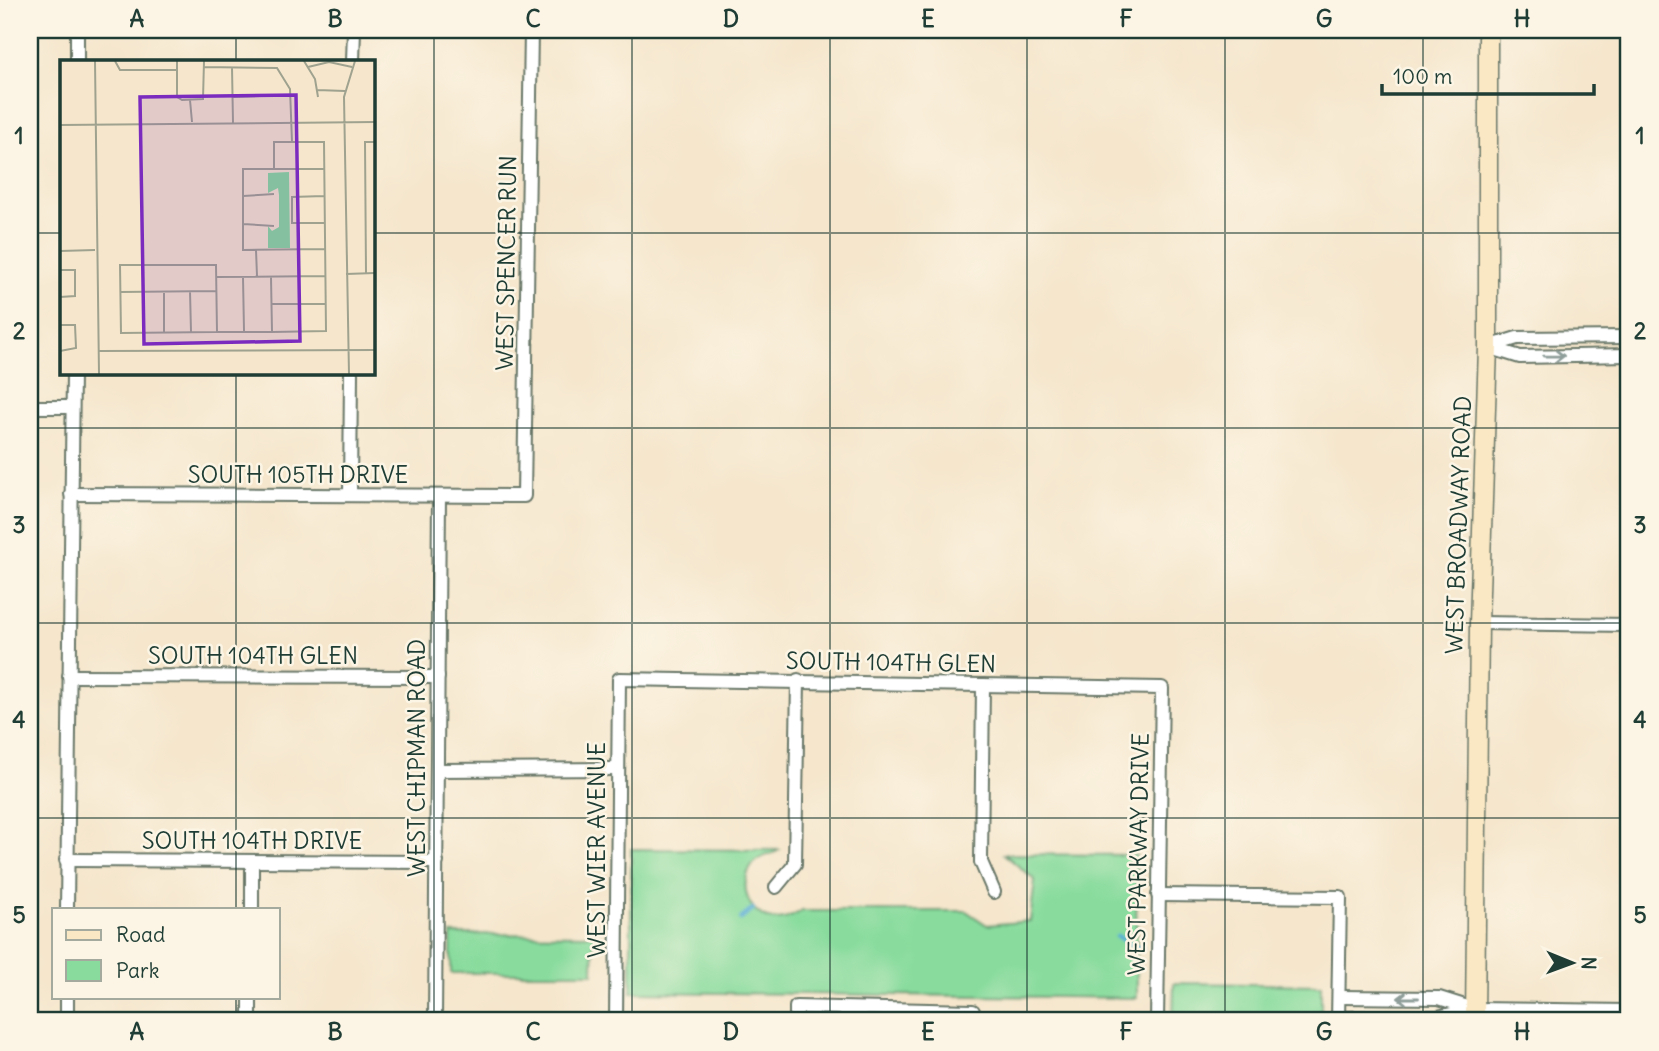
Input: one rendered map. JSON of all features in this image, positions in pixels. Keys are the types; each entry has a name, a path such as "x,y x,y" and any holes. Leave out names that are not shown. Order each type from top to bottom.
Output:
{"main road":[{"name":"WEST BROADWAY ROAD","path":"1475,1015 1479,623 1488,347 1488,30"}],"street":[{"path":"77,30 77,60"},
{"path":"353,60 354,30"},
{"name":"WEST SPENCER RUN","path":"524,496 531,30"},
{"path":"1488,347 1517,338 1629,337"},
{"path":"1488,347 1520,356 1629,355"},
{"path":"66,908 73,374"},
{"path":"350,495 351,374"},
{"path":"30,407 72,407"},
{"name":"SOUTH 105TH DRIVE","path":"71,494 524,496"},
{"name":"WEST CHIPMAN ROAD","path":"435,1021 439,496"},
{"path":"1479,623 1629,625"},
{"name":"SOUTH 104TH GLEN","path":"69,676 438,677"},
{"name":"SOUTH 104TH GLEN","path":"618,679 1162,688"},
{"name":"WEST WIER AVENUE","path":"616,1021 618,679"},
{"path":"776,887 795,864 798,680"},
{"path":"983,685 981,862 995,892"},
{"name":"WEST PARKWAY DRIVE","path":"1157,1021 1162,688"},
{"path":"438,770 618,769"},
{"name":"SOUTH 104TH DRIVE","path":"66,860 437,862"},
{"path":"252,861 252,908"},
{"path":"1158,895 1340,897 1338,1020 1629,1011"},
{"path":"1339,997 1439,998 1475,1015"},
{"path":"67,998 67,1021"},
{"path":"250,998 250,1021"},
{"path":"796,1021 796,1007 973,1016"}],"green space":[{"path":"631,849 779,850 755,862 746,878 750,903 762,916 775,920 791,917 802,911 966,911 987,925 1030,921 1035,880 1004,854 1136,855 1137,998 631,992"},
{"path":"451,934 594,935 593,973 451,973"},
{"path":"1174,983 1321,985 1321,1021 1173,1021"}],"waterway":[{"path":"741,919 753,909"},
{"path":"1117,936 1134,947 1142,948"}]}
